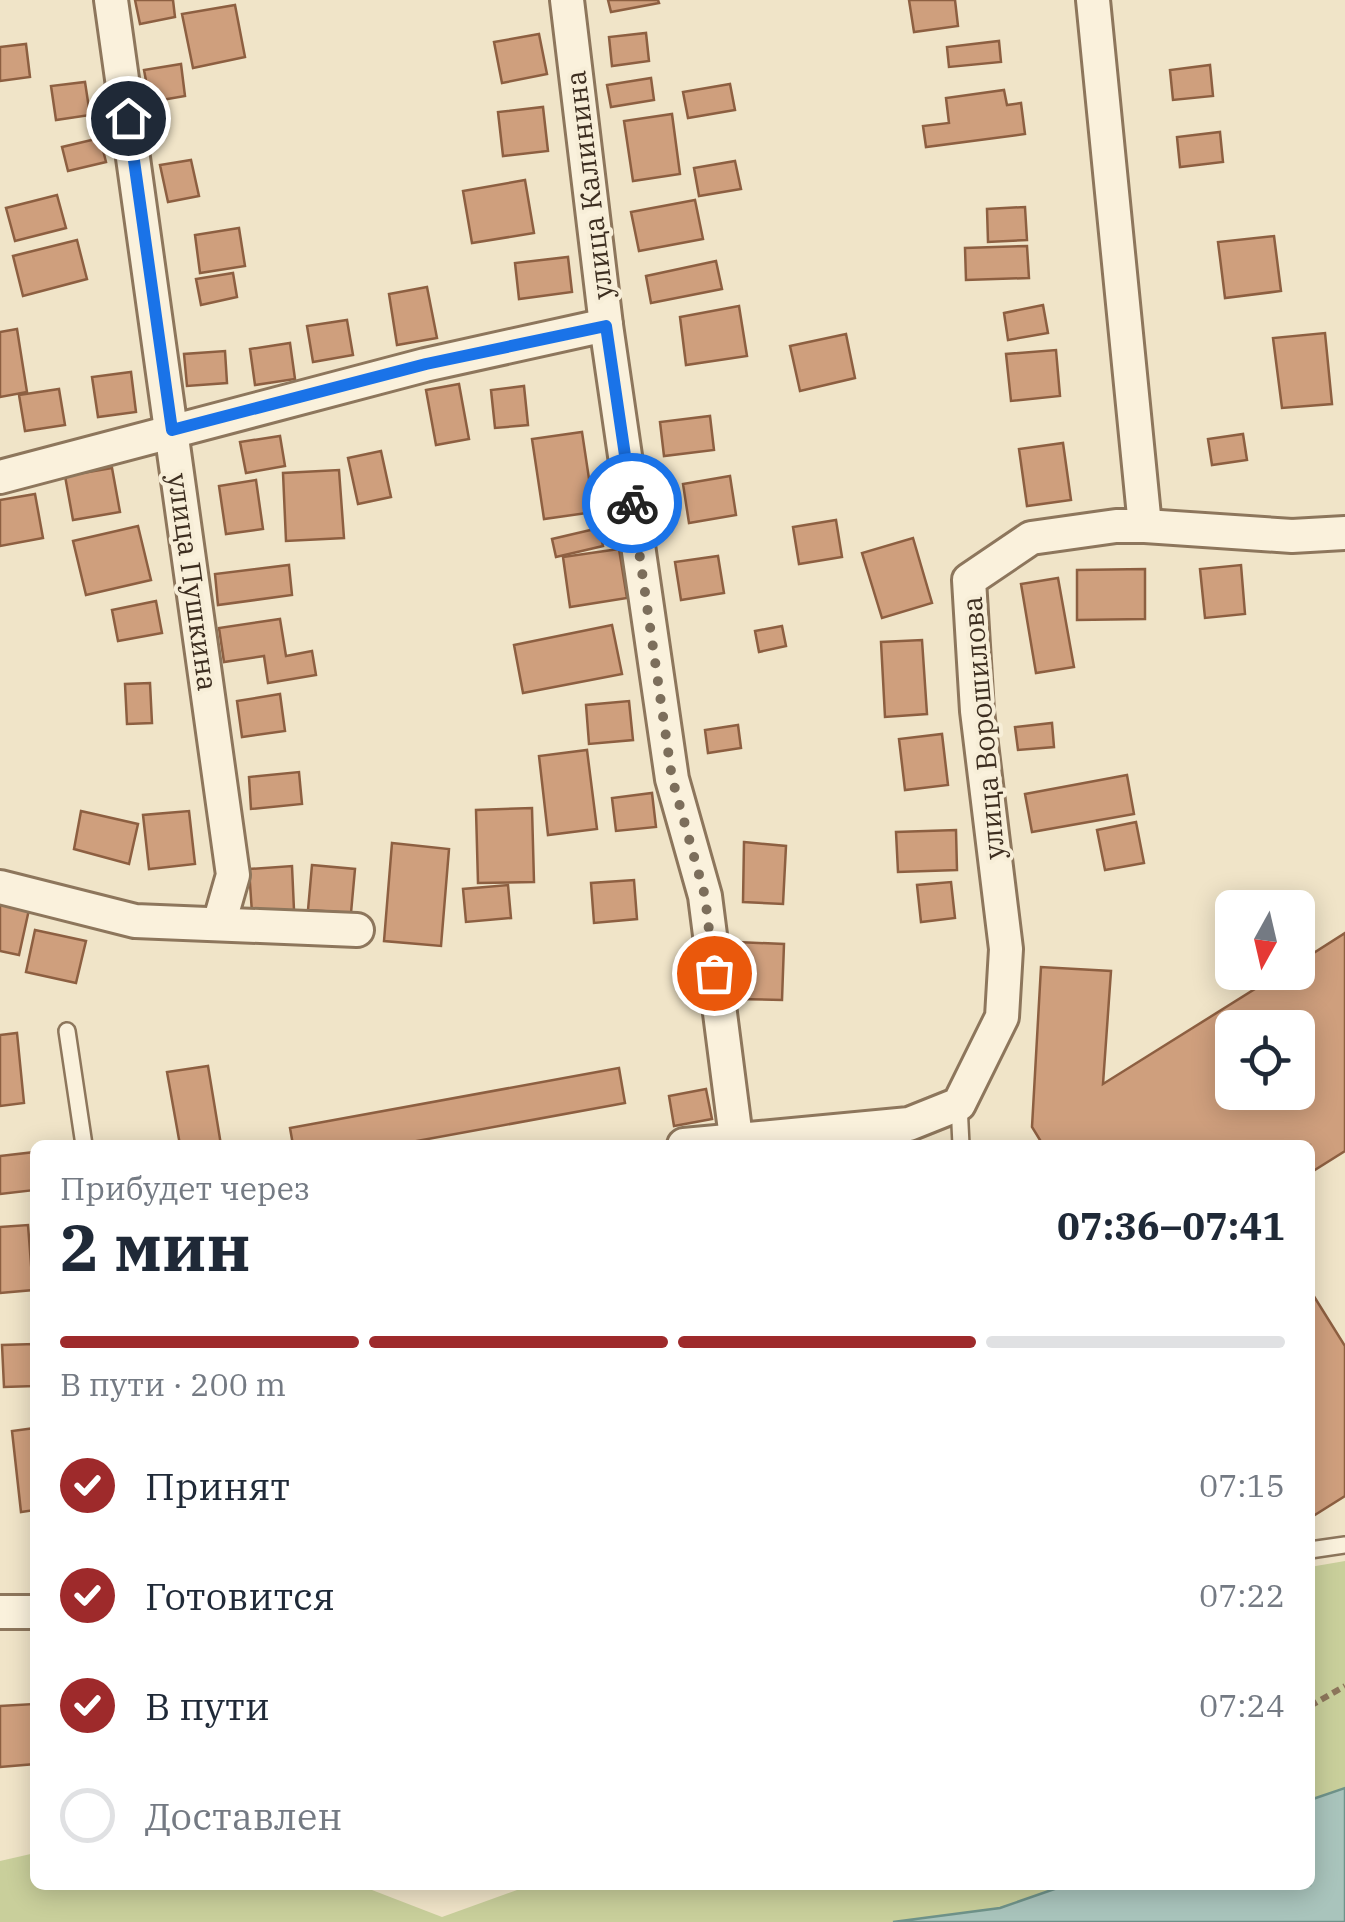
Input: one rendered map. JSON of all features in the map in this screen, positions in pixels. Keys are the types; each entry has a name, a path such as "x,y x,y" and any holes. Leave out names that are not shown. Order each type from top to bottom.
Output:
{"street":[{"name":"улица Пушкина","path":"111,0 233,875 218,924"},
{"name":"улица Калинина","path":"567,0 606,326 672,778 705,896 736,1138"},
{"path":"1093,0 1145,526 1292,536 1345,532"},
{"path":"0,477 426,364 606,326"},
{"name":"улица Ворошилова","path":"960,1104 1002,1017 1006,948 977,711 969,580 1031,538 1116,526 1145,526"},
{"path":"0,887 135,920 357,930"},
{"path":"721,1140 908,1124 960,1104"},
{"path":"0,1612 30,1612"}],"lane":[{"path":"66,1031 83,1140"},
{"path":"960,1104 961,1140"},
{"path":"1315,1549 1345,1545"}],"path":[{"path":"1315,1703 1345,1686"}],"green space":[{"path":"1345,1561 1345,1788 1315,1798 1315,1566"},
{"path":"30,1854 30,1890 372,1890 442,1917 517,1890 1052,1890 1000,1908 893,1922 0,1922 0,1861"}],"water":[{"path":"1345,1788 1345,1922 893,1922 1000,1908 1052,1890 1315,1890 1315,1798"}],"building":[{"path":"135,0 173,0 175,17 140,24"},
{"path":"608,0 658,0 659,3 611,12"},
{"path":"909,0 955,0 958,26 914,32"},
{"path":"235,5 245,57 193,68 182,14"},
{"path":"646,33 649,61 612,66 609,37"},
{"path":"539,34 547,74 502,83 494,42"},
{"path":"999,41 1001,62 949,67 947,47"},
{"path":"26,44 30,77 0,81 0,47"},
{"path":"181,64 185,96 150,102 144,70"},
{"path":"1210,65 1213,96 1173,100 1170,70"},
{"path":"651,78 654,100 611,107 607,85"},
{"path":"85,82 90,115 56,120 51,86"},
{"path":"730,84 735,110 688,118 683,92"},
{"path":"1004,90 1007,105 1021,103 1025,134 926,147 923,126 949,123 946,98"},
{"path":"543,107 548,151 503,156 498,112"},
{"path":"672,114 680,174 633,181 624,121"},
{"path":"1220,132 1223,162 1180,167 1177,137"},
{"path":"100,138 106,162 68,171 62,147"},
{"path":"191,160 199,196 168,202 160,165"},
{"path":"735,161 741,189 699,196 694,168"},
{"path":"525,180 534,233 472,243 463,191"},
{"path":"57,195 66,228 15,241 6,208"},
{"path":"695,200 703,239 639,251 631,212"},
{"path":"1025,207 1027,240 988,242 987,209"},
{"path":"239,228 245,266 200,273 195,235"},
{"path":"1274,236 1281,291 1225,298 1218,242"},
{"path":"77,240 87,279 23,296 13,256"},
{"path":"1027,246 1029,278 966,280 965,248"},
{"path":"568,257 572,292 519,299 515,263"},
{"path":"716,261 722,289 651,303 646,276"},
{"path":"233,273 237,297 201,305 196,279"},
{"path":"427,287 437,338 397,345 389,294"},
{"path":"1043,305 1048,333 1008,340 1004,313"},
{"path":"739,306 747,356 686,365 680,317"},
{"path":"347,320 353,355 313,362 307,326"},
{"path":"17,329 27,392 0,397 0,332"},
{"path":"1325,333 1332,404 1282,408 1273,338"},
{"path":"846,334 855,378 800,391 790,346"},
{"path":"290,343 295,379 255,385 250,349"},
{"path":"1056,350 1060,396 1011,401 1006,354"},
{"path":"225,351 227,383 187,386 184,354"},
{"path":"131,372 136,412 98,417 92,377"},
{"path":"459,384 469,439 436,445 426,390"},
{"path":"524,386 528,425 495,428 491,390"},
{"path":"59,389 65,425 25,431 19,395"},
{"path":"710,416 714,450 664,456 660,422"},
{"path":"582,432 594,512 544,519 532,439"},
{"path":"1243,434 1247,460 1212,465 1208,439"},
{"path":"280,436 285,466 246,473 240,442"},
{"path":"1063,443 1071,500 1027,506 1019,449"},
{"path":"381,451 391,497 358,504 348,458"},
{"path":"112,468 120,512 73,520 65,476"},
{"path":"339,470 344,538 286,541 283,473"},
{"path":"730,476 736,515 689,523 683,484"},
{"path":"256,480 263,529 226,534 219,486"},
{"path":"35,494 43,538 0,546 0,500"},
{"path":"836,520 842,557 799,564 793,527"},
{"path":"138,526 151,580 86,595 73,541"},
{"path":"599,528 603,546 556,557 552,539"},
{"path":"913,538 932,603 882,618 862,553"},
{"path":"619,549 627,598 570,607 563,557"},
{"path":"718,556 724,593 681,600 675,562"},
{"path":"289,565 292,595 218,605 215,574"},
{"path":"1241,565 1245,614 1205,618 1200,569"},
{"path":"1145,569 1145,619 1077,620 1077,570"},
{"path":"1058,578 1074,667 1036,673 1021,584"},
{"path":"156,601 162,633 118,641 112,610"},
{"path":"280,619 286,656 312,651 316,675 268,683 264,656 224,662 219,628"},
{"path":"612,625 622,674 523,693 514,645"},
{"path":"782,626 786,646 759,652 755,631"},
{"path":"922,640 927,714 885,717 881,642"},
{"path":"150,683 152,723 127,724 125,684"},
{"path":"280,694 285,731 242,737 237,701"},
{"path":"629,701 633,740 589,744 586,705"},
{"path":"1052,723 1054,747 1018,750 1015,727"},
{"path":"738,725 741,748 708,753 705,730"},
{"path":"942,734 948,785 905,790 899,739"},
{"path":"587,750 597,829 548,835 539,756"},
{"path":"299,772 302,804 251,809 249,777"},
{"path":"1127,775 1134,814 1032,832 1025,794"},
{"path":"652,793 656,827 616,831 612,798"},
{"path":"532,808 534,882 478,883 476,810"},
{"path":"81,811 138,824 129,864 74,849"},
{"path":"189,811 195,864 149,869 143,815"},
{"path":"1136,822 1144,863 1105,870 1097,830"},
{"path":"956,830 957,870 898,872 896,832"},
{"path":"744,842 786,846 783,904 743,902"},
{"path":"392,843 449,849 441,946 384,941"},
{"path":"312,865 355,869 351,913 308,910"},
{"path":"292,866 294,910 252,913 249,869"},
{"path":"634,880 637,919 594,923 591,883"},
{"path":"951,882 955,918 921,922 917,885"},
{"path":"508,885 511,918 466,922 463,889"},
{"path":"0,899 30,905 19,955 0,951"},
{"path":"35,930 86,941 76,983 26,972"},
{"path":"1345,933 1345,1151 1315,1170 1315,1140 1040,1140 1032,1127 1041,967 1111,971 1103,1084 1215,1014 1215,1110 1315,1110 1315,1010 1221,1010 1253,990 1315,990 1315,952"},
{"path":"737,942 784,944 782,1000 735,999"},
{"path":"17,1033 24,1103 0,1106 0,1035"},
{"path":"208,1066 220,1140 179,1140 167,1072"},
{"path":"619,1068 625,1103 422,1140 292,1140 290,1128"},
{"path":"706,1089 712,1119 674,1126 669,1096"},
{"path":"30,1153 30,1191 0,1194 0,1156"},
{"path":"28,1225 30,1290 0,1293 0,1227"},
{"path":"1315,1298 1345,1346 1345,1496 1315,1515"},
{"path":"30,1344 30,1386 4,1387 2,1345"},
{"path":"30,1429 30,1511 21,1512 12,1431"},
{"path":"30,1704 30,1764 0,1767 0,1706"}],"way so far":[{"path":"632,503 672,778 705,896 714,973"}],"route":[{"path":"128,118 172,430 426,364 606,326 632,503"}]}
